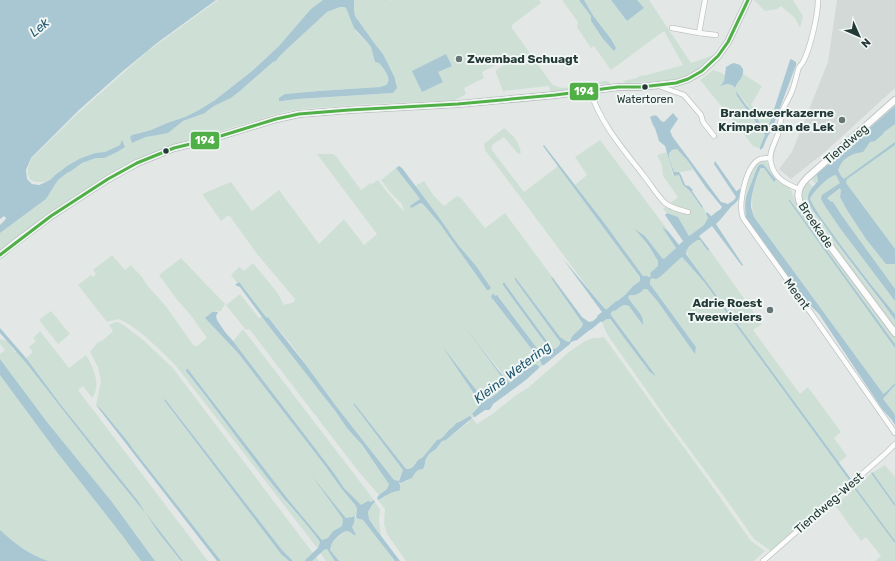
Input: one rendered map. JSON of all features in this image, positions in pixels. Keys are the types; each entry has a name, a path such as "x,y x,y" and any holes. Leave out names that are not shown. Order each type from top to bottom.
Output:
{"street":[{"path":"699,33 705,0"},
{"path":"0,255 51,216 108,179 137,163 174,148 211,139 276,119 299,114 465,103 555,95 618,87 659,86 676,83 695,76 718,56 728,42 748,0"},
{"path":"770,158 784,107 794,86 812,37 818,0"},
{"path":"672,28 716,35"},
{"path":"659,86 684,95 701,115 703,122 714,136"},
{"path":"590,90 605,124 620,146 666,204 688,212"},
{"name":"Tiendweg","path":"799,189 807,178 895,100"},
{"name":"Breekade","path":"770,158 771,164 780,179 799,189 798,196 802,208 895,333"},
{"name":"Meent","path":"770,158 759,160 753,165 748,173 741,201 742,218 895,433"},
{"name":"Tiendweg-West","path":"762,561 895,444"}],"shaded area":[{"path":"837,0 895,0 895,88 826,151 791,179 779,169 792,152 828,62"}],"green space":[{"path":"218,0 323,0 316,5 279,46 252,71 215,100 185,117 151,130 132,135 135,142 146,137 169,132 183,121 207,112 214,106 231,98 276,61 327,12 340,7 346,8 357,33 371,47 375,62 381,64 385,69 388,76 387,84 380,87 285,94 282,101 393,93 397,82 383,54 355,16 354,0 539,0 541,3 512,25 512,28 553,85 562,88 579,87 604,81 608,81 610,84 608,86 603,84 594,85 588,88 551,93 549,86 504,91 505,96 496,71 511,58 509,58 482,72 484,78 464,88 466,94 454,101 355,105 302,109 284,112 162,149 136,160 114,173 0,252 0,233 46,199 58,180 82,163 96,158 104,158 120,145 105,152 95,153 75,161 46,182 36,182 30,180 28,170 31,159 77,114 148,51"},
{"path":"562,0 579,0 592,16 591,21 603,39 614,51 584,0 611,0 627,21 643,9 637,0 649,0 691,63 717,54 704,67 678,80 626,83 623,81 683,65 664,31 611,70 594,46 591,48 577,27 578,22"},
{"path":"754,0 793,0 803,16 800,28 795,18 781,6 777,9 765,11"},
{"path":"713,70 722,73 725,76 724,81 720,85 731,85 735,88 743,74 762,86 751,105 771,118 768,128 764,130 737,92 737,96 765,135 760,149 753,146 700,80"},
{"path":"895,103 895,106 817,178 818,181 816,184 810,178"},
{"path":"895,114 895,314 844,250 819,215 810,199 811,193 826,175"},
{"path":"504,128 515,139 521,153 518,154 504,137 492,145 492,150 524,192 558,166 640,277 640,281 611,306 610,310 605,309 588,288 485,150 484,144"},
{"path":"600,140 667,229 668,231 664,228 676,248 664,259 645,236 637,230 658,261 658,266 650,273 651,276 643,276 575,185 587,175 575,157"},
{"path":"677,149 687,160 693,170 674,173 669,158 669,153 670,151"},
{"path":"667,152 673,176 679,175 683,185 690,191 702,208 704,208 708,218 704,225 689,236 678,217 667,213 663,209 678,197 663,176 662,165 657,155"},
{"path":"317,154 333,154 336,156 361,190 378,180 404,212 402,204 381,180 396,168 420,199 415,206 422,203 423,204 440,224 487,290 454,238 415,186 424,181 434,196 444,206 457,196 461,198 485,228 505,213 553,277 551,278 583,324 581,329 570,339 569,342 560,337 516,278 515,280 559,341 560,344 555,349 552,348 505,283 550,351 550,353 545,357 542,356 499,297 495,296 493,293 493,300 540,360 542,365 544,365 539,368 536,364 510,383 476,341 506,383 496,394 484,400 449,355 479,401 480,405 472,415 474,417 472,418 477,424 529,387 569,352 585,341 593,338 604,337 751,541 765,551 754,561 406,561 387,534 384,524 385,509 378,500 394,490 401,483 408,481 425,464 429,454 436,449 442,441 446,440 470,421 466,418 456,423 454,427 418,460 413,467 406,469 354,404 403,470 398,482 394,480 336,406 291,344 268,317 265,320 390,484 387,489 379,495 358,471 250,330 246,330 226,305 240,294 259,318 262,316 231,275 239,267 244,271 253,263 277,292 284,305 294,302 295,299 257,254 229,215 221,221 202,194 231,182 252,211 279,190 319,244 344,219 364,245 377,234"},
{"path":"760,161 767,162 777,179 790,188 797,207 895,337 895,344 789,200 895,348 895,383 883,394 754,217 752,198 754,185 762,168 764,168 774,182 776,180 762,164 757,168 745,202 750,175"},
{"path":"807,181 813,187 809,193 808,201 853,266 895,320 895,329 805,207 802,199 802,193"},
{"path":"700,240 708,251 709,249 762,324 753,330 800,394 808,387 841,432 834,438 847,456 838,463 688,256 686,251 694,241"},
{"path":"112,255 125,270 131,265 142,277 147,285 165,305 194,346 197,346 207,338 159,275 181,258 225,304 221,311 212,312 205,318 238,353 356,506 357,513 354,517 346,518 320,487 343,519 342,526 333,531 328,538 322,540 287,498 187,368 186,371 288,504 311,529 320,542 318,549 176,366 133,327 118,319 107,322 78,285 91,275 93,277 96,274 93,270"},
{"path":"682,257 705,283 849,480 851,479 851,481 771,551 754,539 609,337 602,322 609,319 655,375 611,315 612,310 615,311 621,305 625,304 634,311 642,324 639,312 630,302 628,297 647,289 695,353 696,347 650,284 650,280 652,278 658,278"},
{"path":"51,311 70,334 58,344 39,320"},
{"path":"115,322 125,326 142,339 172,367 319,561 311,561 313,558 309,557 306,561 293,561 282,550 165,399 164,400 281,554 289,561 221,561 129,443 96,405 101,382 98,367 90,352 97,343 113,331 109,325"},
{"path":"243,329 374,500 361,506 344,488 233,341"},
{"path":"40,331 69,368 86,355 94,370 96,382 95,393 92,398 83,386 78,390 208,561 183,561 148,516 158,532 181,561 155,561 112,502 47,422 0,359 0,354 5,350 0,344 0,339 7,341 15,352 17,352 110,470 147,514 26,358 33,352 29,347 36,341 33,338"},
{"path":"0,375 56,451 104,512 149,561 0,561"},
{"path":"895,385 895,416 883,399"},
{"path":"885,465 895,477 895,561 875,561 881,556 866,537 861,541 835,505 872,473"},
{"path":"375,502 380,509 379,521 381,535 385,542 369,519 368,512"},
{"path":"356,518 363,520 395,561 326,561 319,551 330,547 334,540 346,531 356,535 352,527"}],"water":[{"name":"Lek","path":"0,0 216,0 157,43 79,110 31,158 26,170 27,179 32,184 39,185 50,180 67,166 79,159 95,153 105,152 120,145 122,140 125,147 104,158 96,158 82,163 67,173 58,180 46,199 0,233 0,225 6,218 4,216 0,219"},
{"path":"323,0 354,0 355,16 383,54 395,78 397,88 393,93 279,101 279,98 285,94 380,87 387,84 388,76 381,65 375,62 371,47 354,28 346,8 340,7 327,12 276,61 231,98 214,106 205,113 183,121 168,133 146,137 132,143 130,137 132,135 151,130 185,117 215,100 252,71 279,46 311,9"},
{"path":"579,0 584,0 594,17 611,39 616,48 614,51 603,39 591,21 591,16"},
{"path":"611,0 637,0 644,8 627,21"},
{"path":"446,54 452,66 438,72 443,82 422,92 412,71"},
{"path":"791,59 796,62 796,65 772,130 767,137 764,146 760,150 765,135 737,96 736,91 755,115 764,130 768,128"},
{"path":"734,63 740,65 743,69 742,77 735,88 728,84 720,86 724,81 726,67"},
{"path":"895,106 895,124 875,141 870,142 863,152 851,155 845,159 838,170 844,179 895,142 895,145 847,179 846,183 895,249 895,264 886,264 866,239 840,197 840,188 827,198 833,202 895,289 895,301 840,228 821,199 822,195 840,183 836,175 829,178 821,185 810,199 819,215 844,250 895,314 895,320 814,211 808,202 808,196 811,189 818,181 817,174"},
{"path":"673,113 678,119 670,131 672,136 721,202 728,204 736,197 714,164 715,161 736,191 739,189 742,190 737,201 716,224 743,265 742,266 712,226 699,236 709,249 708,251 700,240 698,240 690,246 686,254 851,479 849,480 705,283 682,257 658,278 652,278 650,280 650,284 696,347 695,354 647,289 628,297 641,314 643,325 627,305 623,305 615,311 611,309 611,306 640,281 640,277 543,146 544,145 605,224 643,276 649,277 651,276 650,273 658,266 658,261 648,245 635,229 645,236 664,259 676,248 662,227 668,231 679,245 683,241 665,215 667,213 678,217 689,236 704,225 708,218 706,214 707,212 711,216 722,207 677,149 672,150 669,153 669,158 674,172 679,172 685,185 689,186 693,190 692,191 703,207 702,208 690,191 683,185 679,175 674,176 665,146 659,141 650,117 657,116 664,122"},
{"path":"762,164 776,180 774,182 764,168 761,168 755,182 752,197 751,207 754,217 883,394 895,383 883,399 894,413 895,425 882,409 819,314 807,302 746,219 746,197 757,168"},
{"path":"399,166 459,246 476,266 491,288 489,290 487,290 440,224 423,204 421,203 411,208 410,206 420,199 396,168"},
{"path":"789,199 895,344 895,348 789,201"},
{"path":"563,259 605,309 610,310 611,315 656,376 650,372 610,319 602,322 599,321 597,316 602,312"},
{"path":"515,277 560,337 566,341 570,341 583,324 551,278 552,277 582,317 589,322 593,321 596,325 577,340 571,342 544,365 542,365 540,360 491,297 493,293 495,296 497,295 542,355 545,357 550,353 548,347 503,285 503,283 505,283 552,348 555,349 560,342 515,280"},
{"path":"239,282 306,365 394,480 399,481 403,470 354,403 406,469 413,467 437,440 442,438 456,423 470,416 472,418 446,440 442,441 436,449 429,454 423,469 417,471 412,478 401,483 399,482 399,491 391,493 378,500 377,498 379,495 387,489 389,484 362,445 347,428 240,287 235,285"},
{"path":"212,312 218,312 216,316 217,320 225,332 344,488 361,505 368,501 371,502 374,500 375,502 368,512 369,519 400,561 395,561 363,520 356,518 356,506 238,353 205,318"},
{"path":"0,328 26,358 183,561 181,561 158,532 147,515 27,364 0,333"},
{"path":"466,328 498,370 510,383 524,371 536,364 539,366 539,368 527,379 493,404 489,410 485,410 475,417 472,414 480,405 479,401 442,346 484,400 496,394 506,383"},
{"path":"0,359 47,422 112,502 155,561 141,561 56,451 0,375"},
{"path":"187,368 287,498 322,540 328,538 333,531 342,526 343,519 312,476 346,518 355,516 352,527 356,535 346,531 340,534 332,544 330,550 339,561 335,561 327,549 319,551 318,549 320,542 315,535 282,497 186,371"},
{"path":"165,399 282,550 293,561 289,561 281,554 164,400"},
{"path":"96,405 129,443 221,561 217,561"},
{"path":"0,530 22,548 48,561 0,561"}],"waterway":[{"name":"Kleine Wetering","path":"590,327 617,304"},
{"path":"872,473 895,505"},
{"path":"855,488 895,542"},
{"name":"Kleine Wetering","path":"308,561 323,547"}],"transit line":[{"name":"194","path":"0,255 51,216 108,179 137,163 174,148 211,139 276,119 299,114 458,104 555,95 618,87 641,87 676,83 688,79 702,71 718,56 728,42 748,0"}],"place":[{"name":"Zwembad Schuagt","path":"459,59"},
{"name":"Watertoren","path":"645,87"},
{"name":"Brandweerkazerne Krimpen aan de Lek","path":"842,120"},
{"name":"Adrie Roest Tweewielers","path":"770,310"}]}
